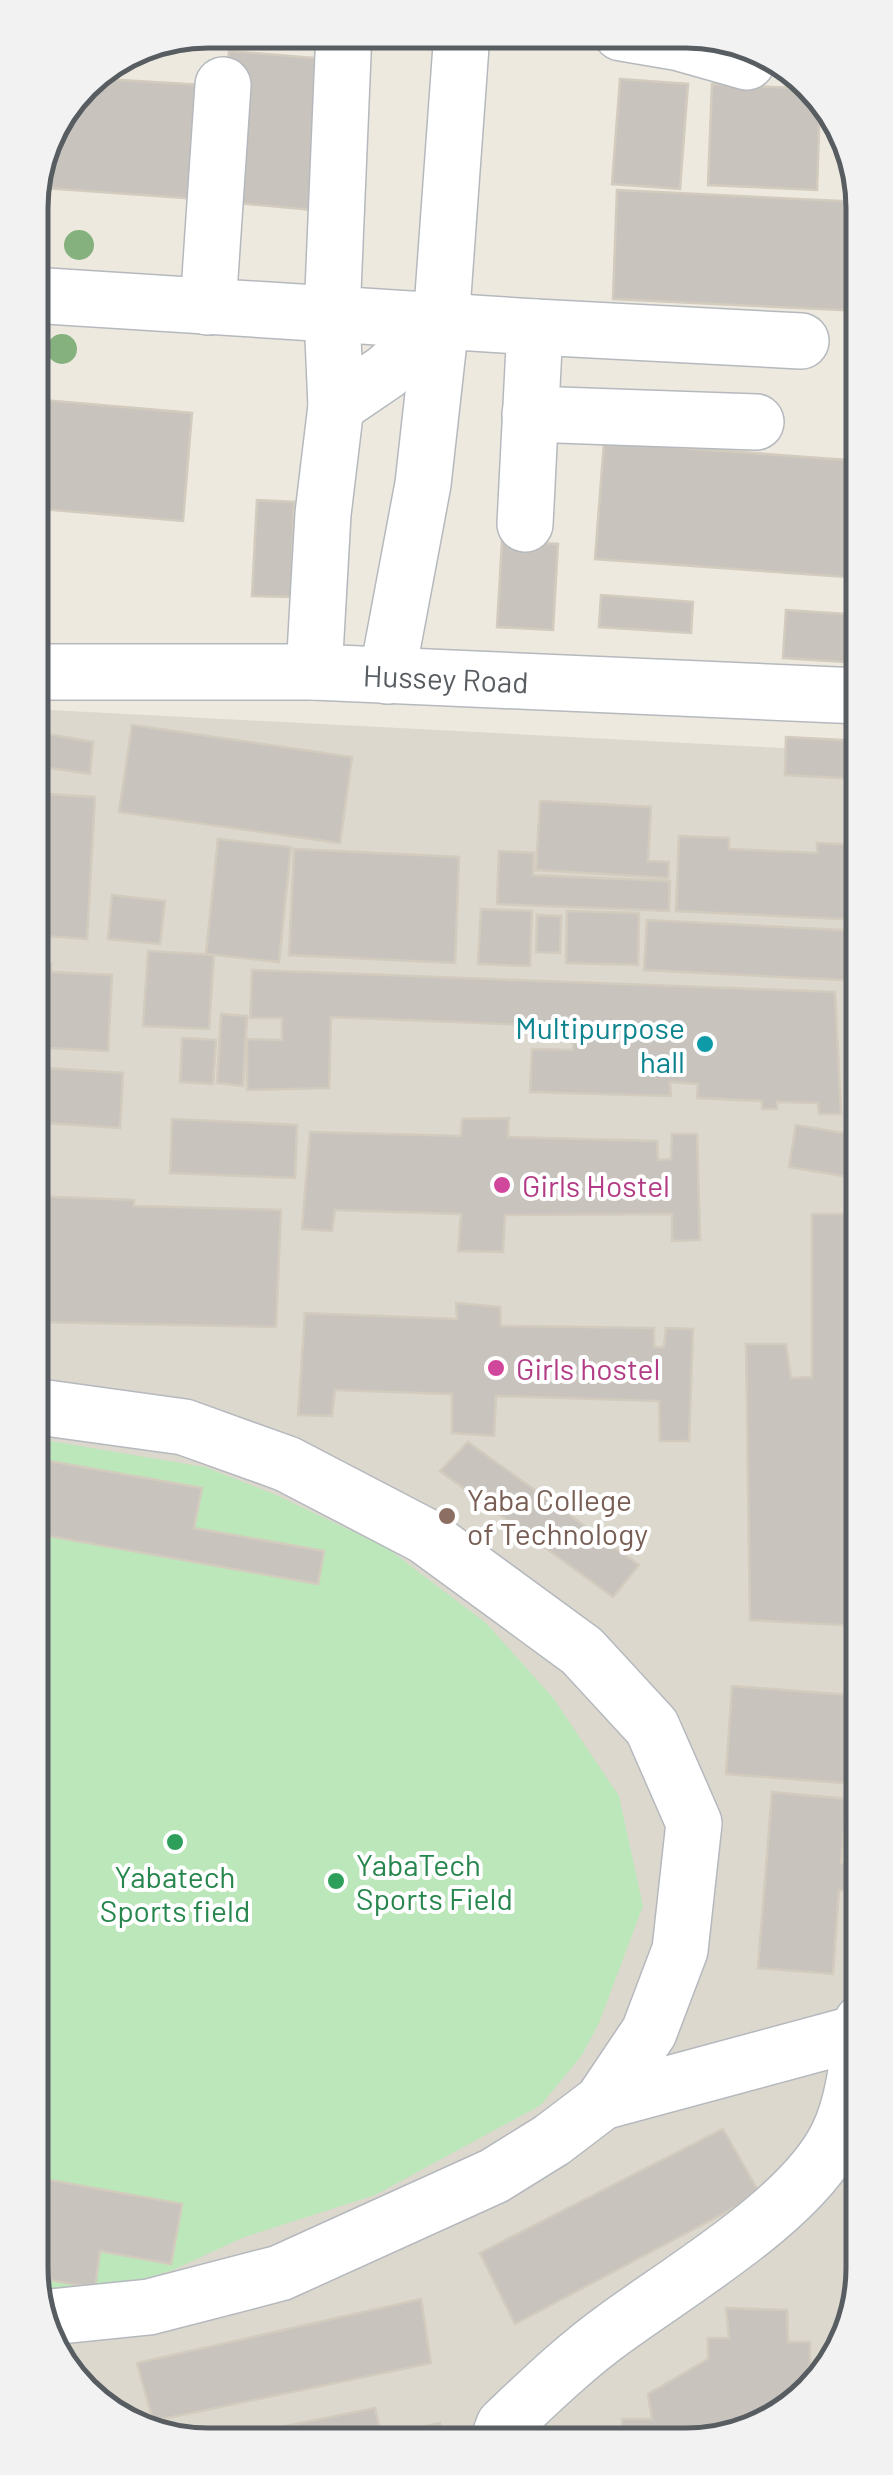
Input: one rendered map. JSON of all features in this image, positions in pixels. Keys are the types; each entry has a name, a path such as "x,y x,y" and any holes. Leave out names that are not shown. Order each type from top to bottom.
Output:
{"street":[{"path":"314,672 323,514 336,406 332,315 343,47"},
{"path":"386,676 423,484 441,323 461,47"},
{"path":"705,49 747,62"},
{"path":"208,307 223,85"},
{"path":"48,296 441,323 801,341"},
{"path":"336,406 386,372 441,323"},
{"path":"525,524 536,327"},
{"path":"530,414 756,422"},
{"name":"Hussey Road","path":"48,672 314,672 846,695"},
{"path":"48,1408 184,1427 287,1464 366,1502 425,1536 582,1651 652,1727 694,1824 690,1886 680,1950 649,2032 602,2102"},
{"path":"55,2317 150,2308 280,2273 494,2176 602,2102 845,2036"},
{"path":"503,2428 611,2330 713,2261 795,2189 845,2131"}],"shaded area":[{"name":"Yaba College of Technology","path":"48,710 846,751 845,2278 833,2329 819,2357 783,2395 747,2415 686,2428 207,2428 176,2424 137,2411 94,2381 74,2357 56,2319 48,2268"}],"green space":[{"name":"YabaTech Sports Field","path":"48,1441 205,1467 274,1494 387,1548 486,1623 554,1699 619,1796 643,1906 599,2023 582,2055 541,2105 375,2195 242,2238 173,2270 103,2292 50,2294 48,2268"}],"building":[{"path":"229,51 325,59 312,210 217,201"},
{"path":"111,79 219,86 212,200 49,188 53,166 74,118"},
{"path":"620,79 688,84 680,189 612,184"},
{"path":"712,84 792,88 813,110 819,120 817,190 708,185"},
{"path":"617,190 845,201 846,310 613,299"},
{"path":"48,400 192,413 183,521 48,509"},
{"path":"604,442 846,460 846,577 595,559"},
{"path":"257,500 294,502 291,597 252,596"},
{"path":"502,541 558,544 553,630 497,627"},
{"path":"601,595 693,602 691,633 599,627"},
{"path":"786,610 846,614 846,662 783,658"},
{"path":"132,725 352,757 340,843 119,812"},
{"path":"48,734 93,742 90,774 48,768"},
{"path":"786,737 846,740 846,778 785,775"},
{"path":"48,794 95,797 87,939 48,936"},
{"path":"540,801 651,807 648,861 669,862 668,878 536,870"},
{"path":"679,836 729,838 729,849 817,853 817,843 846,844 846,919 676,911"},
{"path":"218,839 291,847 279,962 206,954"},
{"path":"294,849 459,857 455,963 289,955"},
{"path":"499,851 534,853 533,875 670,881 669,911 497,904"},
{"path":"112,895 165,901 160,944 108,939"},
{"path":"481,909 532,911 530,966 478,964"},
{"path":"567,911 639,913 638,965 566,963"},
{"path":"537,915 561,916 560,953 536,952"},
{"path":"647,920 846,930 846,980 644,970"},
{"path":"148,951 214,955 209,1029 143,1026"},
{"path":"48,964 51,972 112,975 108,1051 48,1048"},
{"name":"Multipurpose hall","path":"252,970 835,992 841,1114 819,1114 818,1103 777,1102 777,1109 762,1109 762,1101 697,1098 698,1084 670,1082 671,1096 530,1092 532,1049 573,1050 574,1027 331,1017 329,1088 247,1090 247,1039 282,1040 282,1018 250,1018"},
{"path":"221,1014 247,1016 243,1086 217,1083"},
{"path":"182,1038 216,1040 213,1084 180,1082"},
{"path":"48,1068 123,1073 120,1128 48,1123"},
{"name":"Girls Hostel","path":"509,1118 508,1137 657,1141 658,1160 671,1159 672,1134 697,1134 700,1240 672,1241 672,1214 505,1215 503,1252 458,1251 461,1214 335,1210 332,1231 302,1229 310,1132 461,1136 462,1119"},
{"path":"172,1119 297,1125 295,1178 170,1173"},
{"path":"796,1125 846,1133 846,1176 789,1167"},
{"path":"48,1197 134,1200 134,1206 281,1210 276,1327 48,1322"},
{"path":"812,1214 846,1214 845,1625 750,1620 746,1344 786,1344 791,1378 812,1377"},
{"name":"Girls hostel","path":"456,1303 500,1307 501,1326 654,1328 654,1347 664,1347 666,1328 693,1329 689,1441 660,1441 659,1401 496,1396 494,1436 452,1433 452,1394 335,1390 332,1416 298,1415 305,1313 457,1319"},
{"path":"468,1442 639,1565 613,1597 440,1471"},
{"path":"48,1461 202,1488 194,1528 324,1551 318,1584 48,1536"},
{"path":"732,1686 845,1695 845,1783 726,1774"},
{"path":"772,1792 845,1799 841,1863 845,1863 845,1891 839,1890 833,1974 758,1968"},
{"path":"723,2129 760,2194 515,2324 480,2253"},
{"path":"48,2180 182,2204 171,2264 100,2251 95,2288 49,2280"},
{"path":"421,2299 431,2363 159,2420 152,2417 137,2363"},
{"path":"726,2308 787,2310 788,2342 810,2342 810,2368 783,2395 747,2415 686,2428 622,2428 622,2419 652,2419 648,2394 708,2359 708,2338 729,2338"},
{"path":"375,2408 379,2428 275,2428"}],"place":[{"name":"Multipurpose hall","path":"705,1044"},
{"name":"Girls Hostel","path":"502,1185"},
{"name":"Girls hostel","path":"496,1368"},
{"name":"Yaba College of Technology","path":"447,1516"},
{"name":"Yabatech Sports field","path":"175,1842"},
{"name":"YabaTech Sports Field","path":"336,1881"}]}
